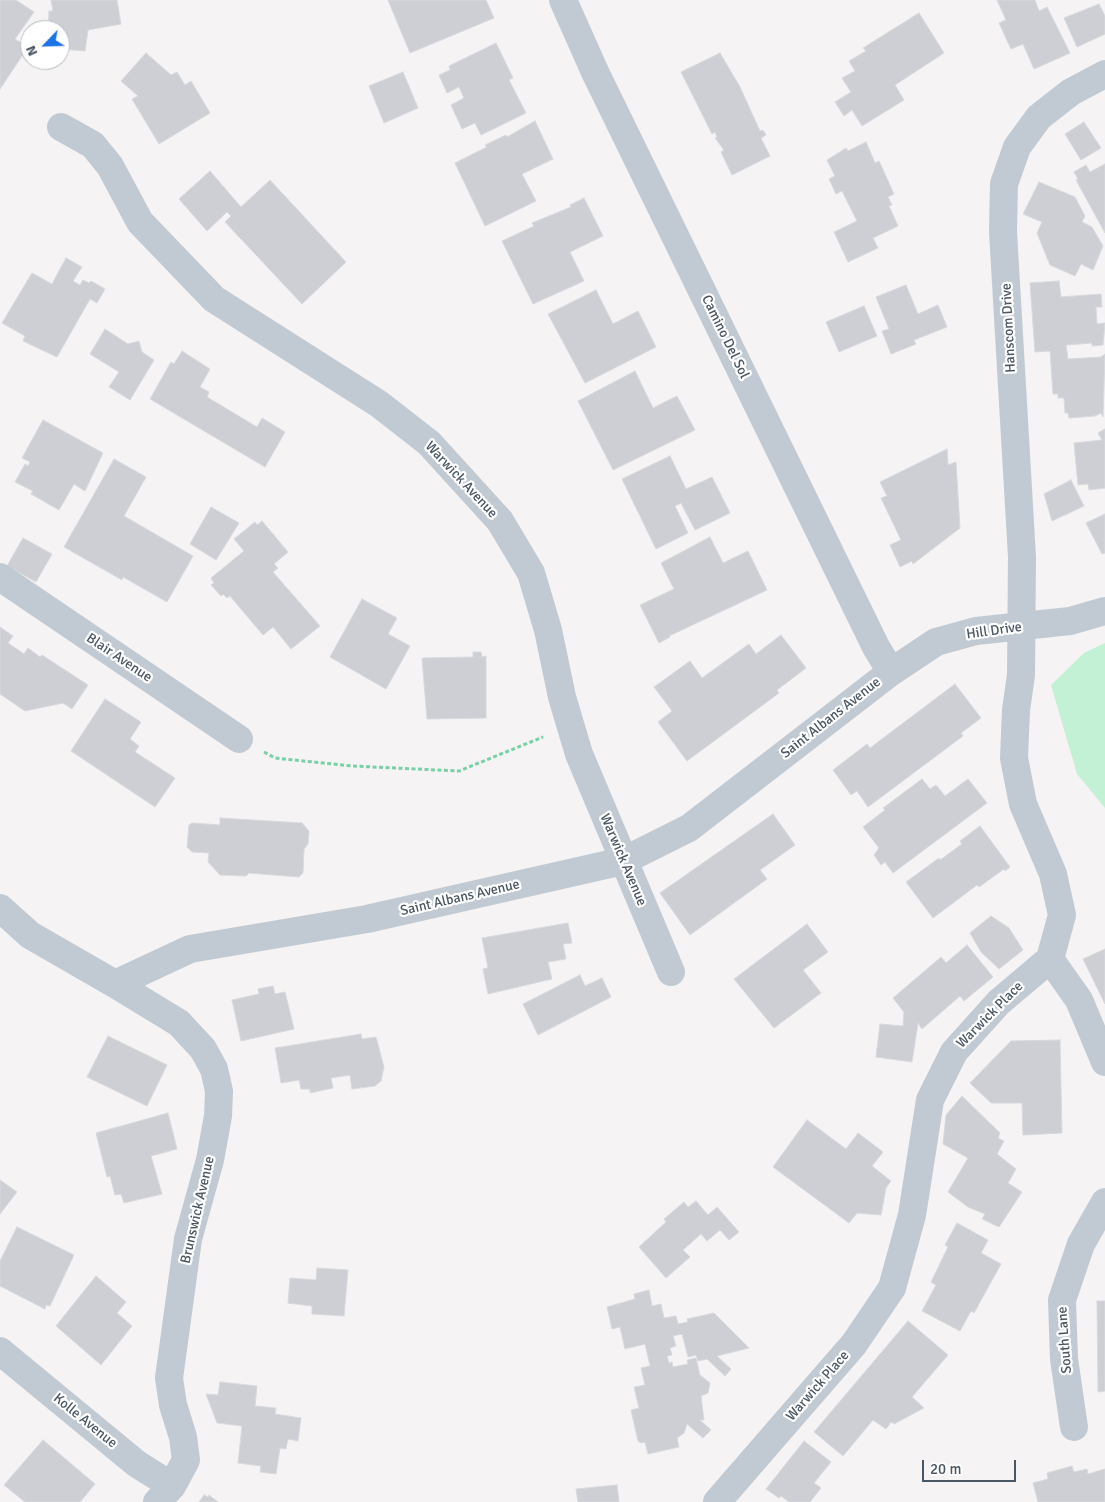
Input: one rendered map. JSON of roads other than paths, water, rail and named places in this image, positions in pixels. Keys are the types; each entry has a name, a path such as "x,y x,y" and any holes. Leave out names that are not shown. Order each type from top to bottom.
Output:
{"street":[{"name":"Camino Del Sol","path":"563,0 608,99 872,638 891,672"},
{"name":"Hanscom Drive","path":"1020,627 1022,557 1003,232 1004,184 1017,147 1039,117 1071,92 1105,74"},
{"name":"Warwick Avenue","path":"61,127 93,145 110,166 140,222 214,299 379,404 428,443 500,522 531,573 548,630 562,697 579,754 671,972"},
{"name":"Blair Avenue","path":"0,577 239,739"},
{"name":"Hill Drive","path":"891,672 936,642 976,631 1070,621 1105,611"},
{"path":"1020,627 1021,675 1016,710 1014,758 1023,804 1053,874 1062,914 1050,959 1078,1000 1105,1062"},
{"name":"Saint Albans Avenue","path":"115,984 190,949 367,919 623,861 689,828 891,672"},
{"path":"0,908 30,935 115,984"},
{"name":"Warwick Place","path":"717,1502 854,1344 892,1288 912,1215 930,1100 954,1052 999,1002 1050,959"},
{"name":"Brunswick Avenue","path":"115,984 178,1023 203,1049 214,1069 220,1091 218,1116 210,1160 188,1239 172,1340 169,1378 173,1405 183,1437 186,1460 165,1494"},
{"name":"South Lane","path":"1074,1427 1064,1359 1062,1300 1081,1244 1105,1202"},
{"name":"Kolle Avenue","path":"0,1351 137,1464 165,1494"}]}
